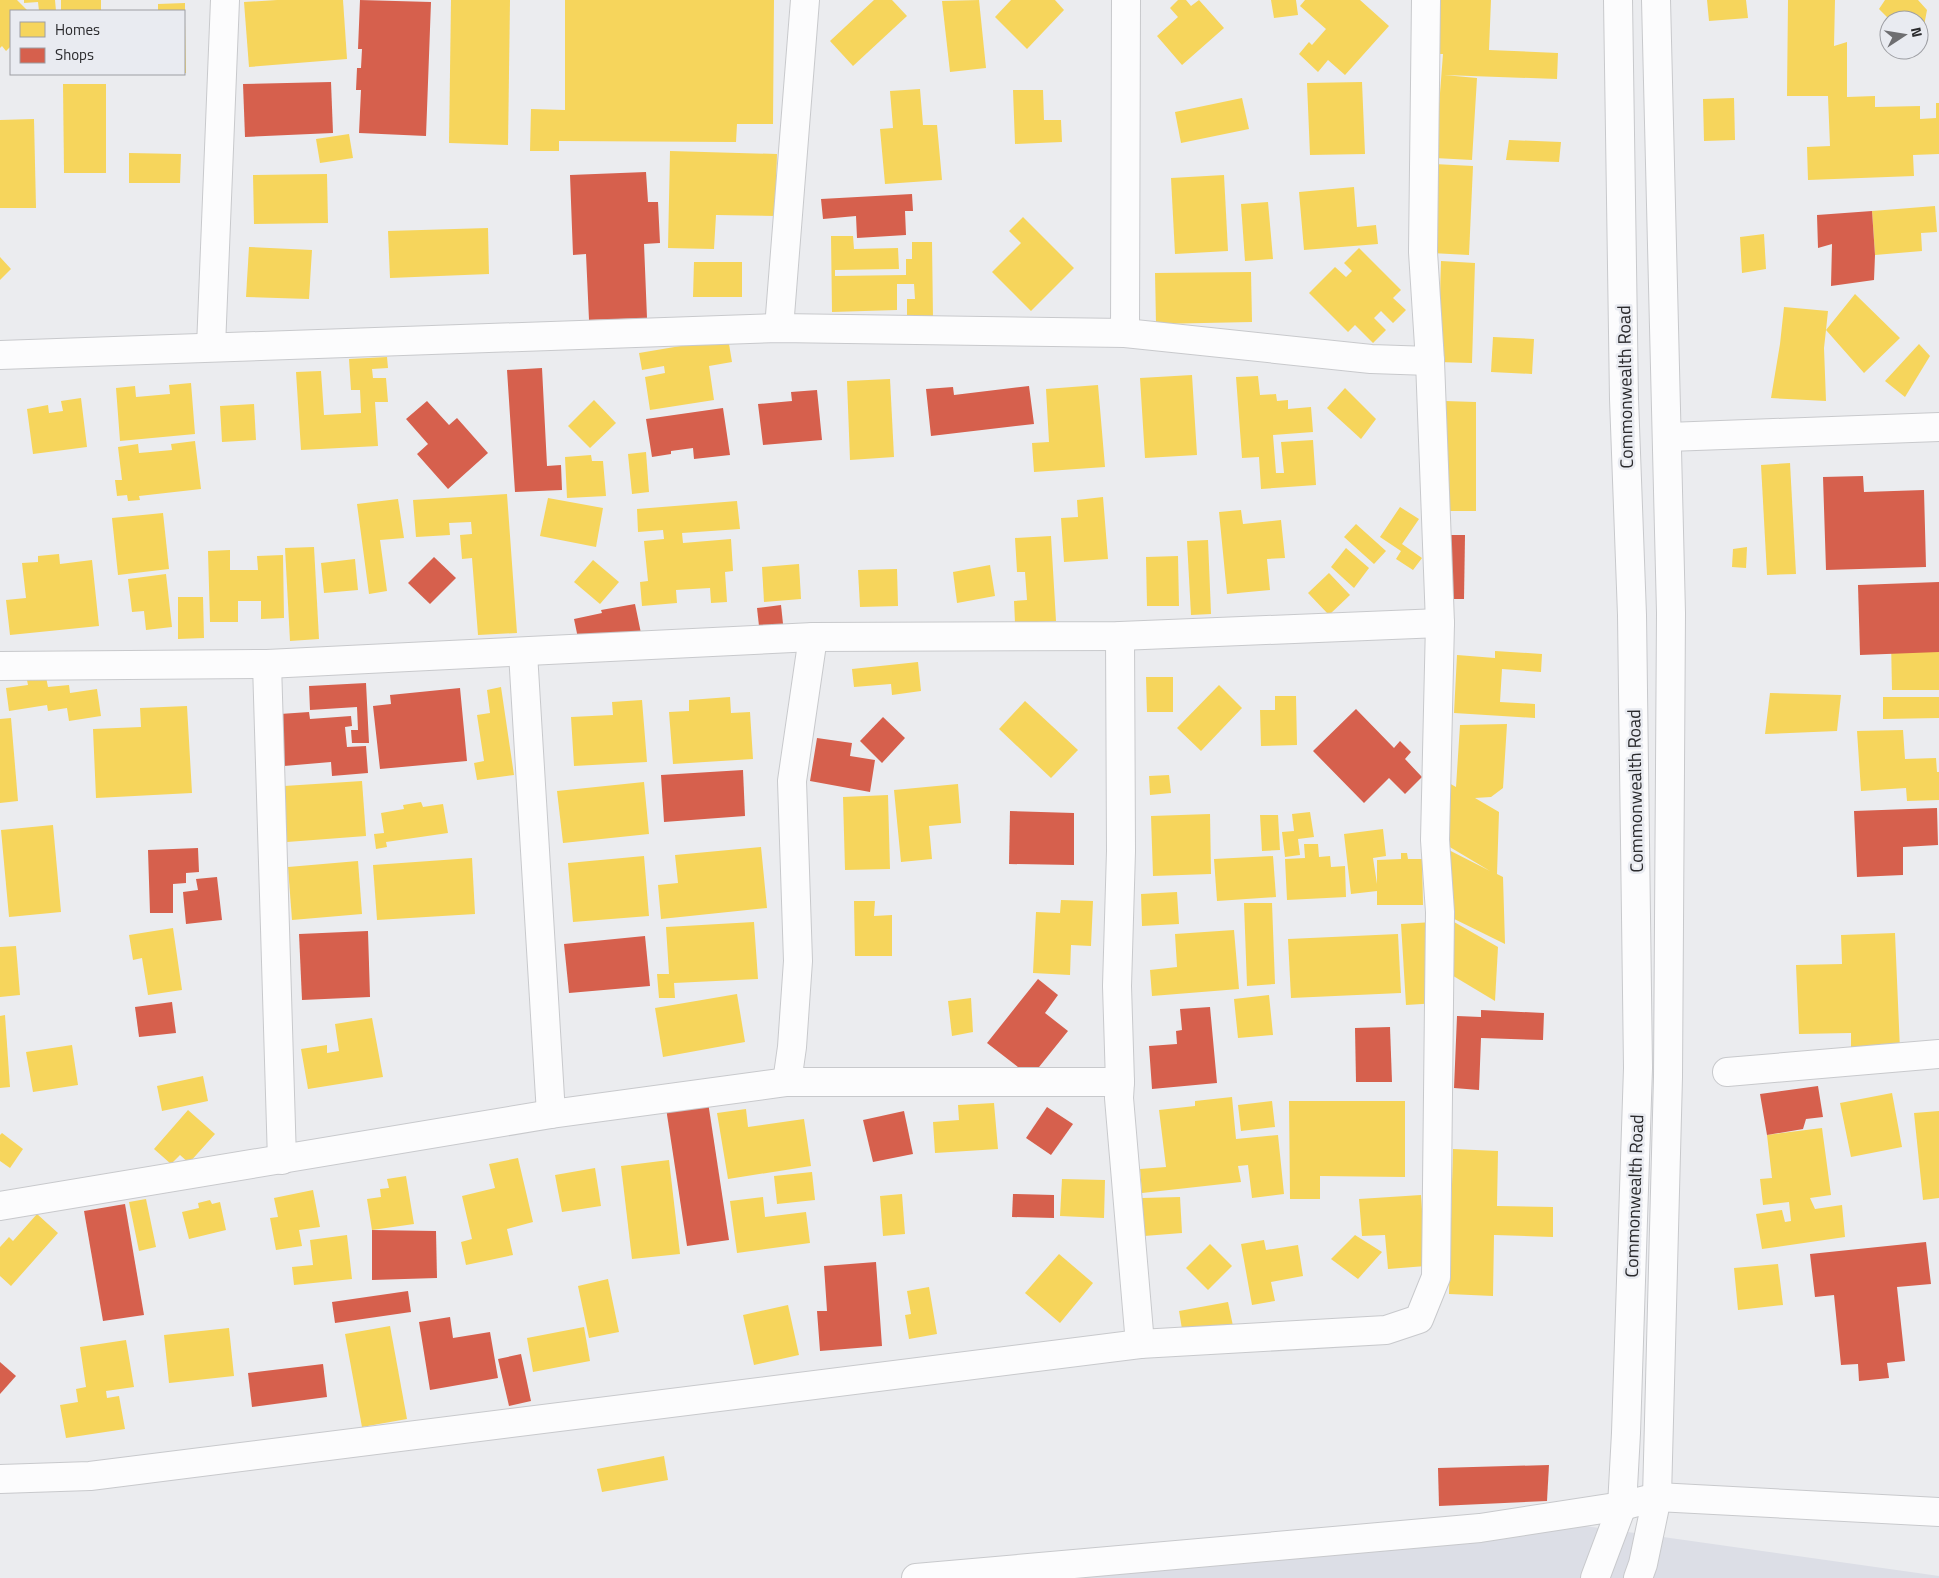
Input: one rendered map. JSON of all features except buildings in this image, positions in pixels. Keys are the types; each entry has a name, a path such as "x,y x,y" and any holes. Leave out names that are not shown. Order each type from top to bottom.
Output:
{"street":[{"path":"210,347 226,0"},
{"path":"779,328 806,0"},
{"path":"1125,333 1126,0"},
{"path":"0,1479 90,1476 1140,1344 1386,1330 1419,1319 1436,1277 1440,912 1435,840 1440,623 1430,360 1423,252 1426,0"},
{"name":"Commonwealth Road","path":"1595,1578 1622,1506 1638,1068 1632,615 1624,399 1618,0"},
{"name":"Commonwealth Road","path":"1638,1578 1643,1564 1657,1497 1668,1067 1671,613 1656,0"},
{"path":"0,355 779,328 1125,333 1371,359 1430,360"},
{"path":"1668,437 1939,427"},
{"path":"0,666 267,664 523,653 813,637 1120,636 1440,623"},
{"path":"1120,636 1121,870 1117,986 1119,1098 1140,1344"},
{"path":"787,1082 792,1048 798,960 792,781 813,637"},
{"path":"523,653 551,1114"},
{"path":"267,664 282,1160"},
{"path":"1727,1072 1939,1054"},
{"path":"0,1206 551,1114 787,1082 1120,1082"},
{"path":"916,1578 1480,1528 1622,1506 1657,1497 1939,1512"}],"shaded area":[{"path":"1571,1524 1939,1576 1939,1578 1066,1578"}]}
